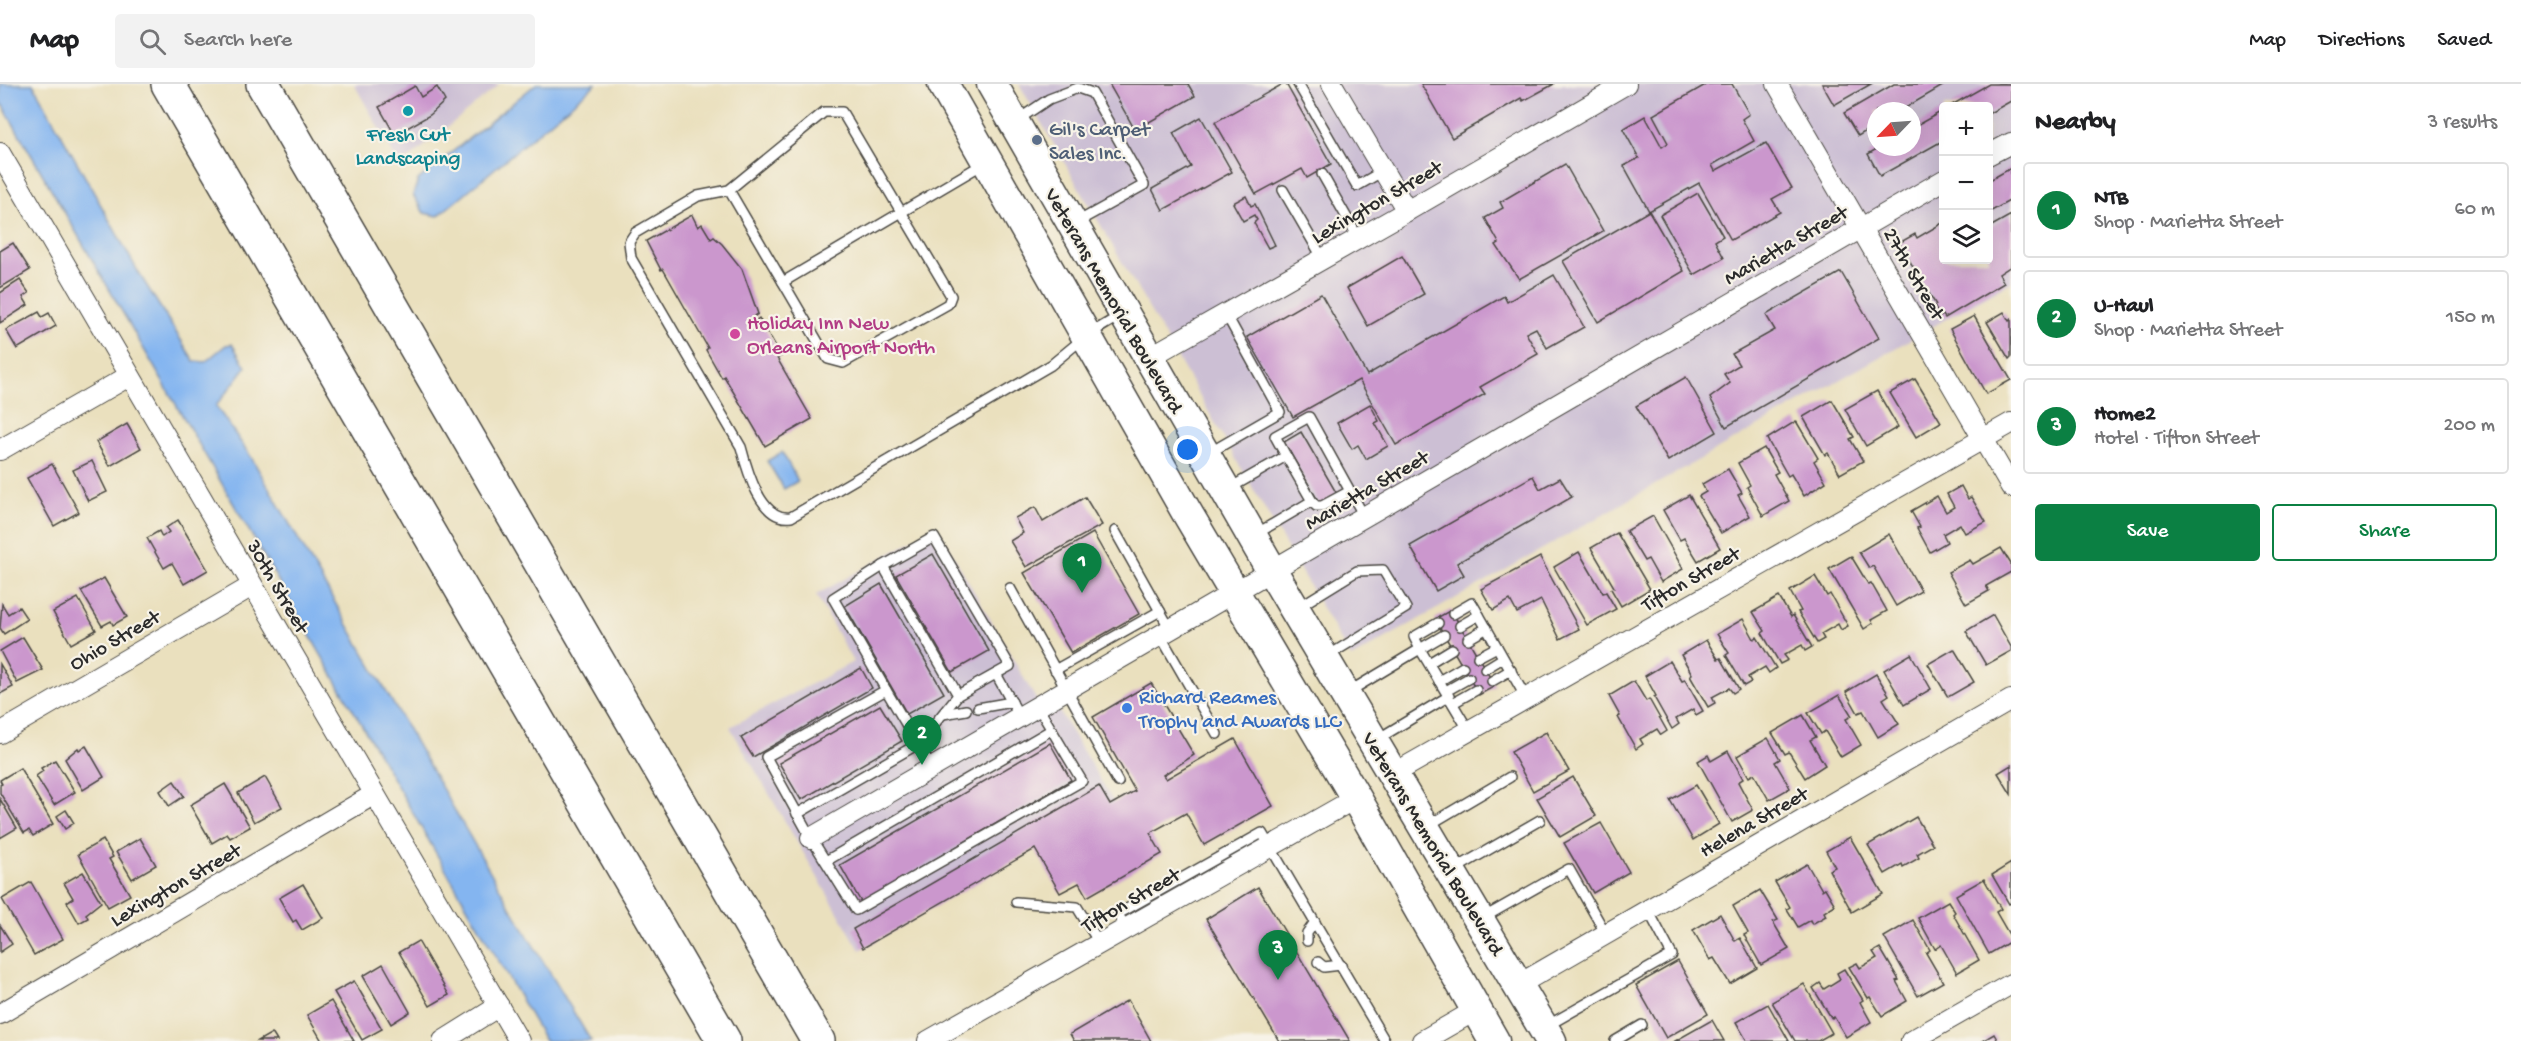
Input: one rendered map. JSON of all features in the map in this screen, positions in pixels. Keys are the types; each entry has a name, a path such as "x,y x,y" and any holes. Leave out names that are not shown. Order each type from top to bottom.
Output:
{"highway":[{"path":"168,84 724,1041"},
{"path":"264,84 818,1041"}],"main road":[{"name":"Veterans Memorial Boulevard","path":"943,84 1086,336 1356,798 1494,1041"},
{"name":"Veterans Memorial Boulevard","path":"998,88 1014,122 1204,456 1547,1034"},
{"path":"1372,826 1402,841 1414,840 1425,828"},
{"path":"1411,895 1425,886 1457,883"}],"street":[{"path":"1332,84 1407,211"},
{"name":"27th Street","path":"1777,84 2011,487"},
{"name":"Lexington Street","path":"1148,358 1407,211 1620,86"},
{"path":"1993,153 2011,142"},
{"name":"30th Street","path":"3,164 519,1041"},
{"name":"Marietta Street","path":"811,838 932,768 1016,710 1038,707 1939,183"},
{"path":"0,450 129,376"},
{"name":"Tifton Street","path":"1393,774 2011,423"},
{"name":"Ohio Street","path":"0,733 252,586"},
{"name":"Helena Street","path":"1518,985 2011,700"},
{"name":"Lexington Street","path":"0,1014 373,795"},
{"name":"Tifton Street","path":"928,1041 1356,798"},
{"path":"1911,1041 2011,984"},
{"path":"443,1041 499,1006"},
{"path":"1422,1041 1476,1010"}],"lane":[{"path":"1298,84 1357,186 1383,171"},
{"path":"1014,122 1049,99 1078,88 1092,93 1144,185 1072,225"},
{"path":"729,190 828,359 843,363 948,304 951,296 949,288 842,112 833,110 824,112 729,190 698,196 635,233 629,242 629,251 741,447 747,472 770,512 776,517 791,517 1051,365 1086,336 1123,314"},
{"path":"783,282 986,162"},
{"path":"1322,174 1359,238"},
{"path":"1283,190 1323,259"},
{"path":"1204,456 1280,412 1226,314"},
{"path":"1350,491 1322,506 1316,506 1306,485 1275,436 1309,417 1365,518"},
{"path":"1225,491 1286,456"},
{"path":"1327,474 1338,468"},
{"path":"1251,536 1312,501"},
{"path":"1115,531 1160,611 1165,632 1217,734"},
{"path":"797,814 918,744 958,696 1010,666 934,537 833,598 886,690 918,744 932,768"},
{"path":"883,566 958,696"},
{"path":"1294,610 1357,571 1383,570 1406,608 1324,658"},
{"path":"1010,588 1118,782"},
{"path":"1453,614 1472,603 1526,699"},
{"path":"1055,670 1160,611"},
{"path":"1460,626 1479,615"},
{"path":"1438,623 1414,637 1469,731"},
{"path":"1468,639 1487,628"},
{"path":"1345,694 1444,635"},
{"path":"1478,657 1497,647"},
{"path":"1429,663 1452,649"},
{"path":"1485,669 1503,658"},
{"path":"1440,681 1463,667"},
{"path":"1492,681 1510,670"},
{"path":"996,674 1016,710"},
{"path":"1374,741 1449,697 1469,678"},
{"path":"886,690 766,757 811,838 856,910 1082,781 1038,707"},
{"path":"1449,697 1476,690"},
{"path":"978,708 1016,710"},
{"path":"943,714 966,710"},
{"path":"826,861 1051,730"},
{"path":"1425,828 1510,777"},
{"path":"1457,883 1540,820"},
{"path":"1271,846 1385,1041"},
{"path":"1479,920 1569,869 1606,934"},
{"path":"1016,902 1077,907 1100,944"},
{"path":"1547,1034 1672,955 1648,910"},
{"path":"1307,941 1307,933 1315,922"},
{"path":"1318,962 1324,967 1341,965"},
{"path":"1615,1041 1642,1025"}],"shaded area":[{"path":"354,84 500,84 400,166"},
{"path":"1019,84 2011,84 2011,282 1351,658"},
{"path":"937,527 1044,713 1056,706 1114,803 860,950 730,727 853,662 816,595"}],"water":[{"path":"0,84 33,84 140,275 194,361 205,362 226,345 232,344 246,367 216,406 251,457 514,913 591,1041 545,1041 0,101"},
{"path":"536,84 596,84 438,216 424,213 413,195 418,180"},
{"path":"782,452 798,481 784,489 767,461"}],"building":[{"path":"1109,84 1188,84 1195,96 1135,130"},
{"path":"1286,84 1331,164 1307,178 1302,169 1256,194 1215,122"},
{"path":"1421,84 1554,84 1523,101 1521,98 1452,138"},
{"path":"1707,84 1732,84 1749,114 1742,119 1754,141 1712,165 1715,171 1766,143 1792,188 1772,199 1780,212 1731,240 1699,183 1649,211 1624,166 1639,158 1623,129 1645,116 1662,147 1668,143 1653,115"},
{"path":"1822,84 1871,84 1834,105"},
{"path":"1894,84 1946,84 1915,102 1867,102 1867,130 1858,136 1844,113"},
{"path":"1989,84 2011,84 2011,101 1993,111 1993,102 1957,102"},
{"name":"Fresh Cut Landscaping","path":"415,86 421,97 437,87 445,101 430,115 395,135 379,107"},
{"path":"1939,113 1939,143 1921,153 1921,123"},
{"path":"1201,117 1232,172 1163,210 1152,189 1191,167 1173,133"},
{"path":"1869,156 1916,156 1880,176"},
{"path":"1565,164 1603,231 1519,279 1496,245 1499,243 1485,218 1503,208 1500,202"},
{"path":"2011,168 2011,200 1993,210 1993,210 1993,178"},
{"path":"1698,193 1723,236 1715,241 1724,258 1694,275 1660,215"},
{"path":"1246,196 1251,206 1255,204 1275,245 1268,248 1254,223 1257,220 1254,215 1243,221 1233,203"},
{"path":"1649,211 1684,271 1598,322 1563,261"},
{"name":"Holiday Inn New Orleans Airport North","path":"692,215 698,227 702,224 711,239 714,237 722,244 742,269 758,314 753,317 755,321 759,318 781,356 777,358 812,419 765,446 724,376 722,378 706,350 708,348 646,241"},
{"path":"2011,215 2011,266 1999,274 2004,283 1945,318 1943,315 1940,317 1934,306 1936,305 1899,243 1915,234 1917,238 1939,225 1939,264 1993,264 1993,225"},
{"path":"13,243 30,270 0,288 0,251"},
{"path":"1402,256 1424,294 1368,326 1347,288"},
{"path":"1841,272 1879,338 1726,427 1710,398 1730,383 1724,374 1739,365 1732,354 1775,330 1766,315"},
{"path":"1554,275 1584,327 1547,348 1536,328 1526,333 1538,354 1480,387 1485,394 1396,445 1359,380 1293,417 1247,337 1321,294 1367,375 1504,296 1507,302"},
{"path":"20,280 29,293 23,297 28,305 0,323 0,293"},
{"path":"39,312 42,317 49,313 56,326 17,349 6,330"},
{"path":"2004,312 2009,321 2011,319 2011,357 2009,359 1987,322"},
{"path":"1974,316 2011,380 1986,394 1950,329"},
{"path":"1686,377 1717,432 1668,461 1636,406"},
{"path":"1915,379 1941,422 1916,437 1890,393"},
{"path":"1877,391 1898,427 1866,446 1845,409"},
{"path":"1832,400 1854,437 1850,439 1863,461 1840,474 1828,453 1825,455 1803,417"},
{"path":"1370,404 1379,421 1375,423 1388,446 1366,459 1358,445 1352,449 1337,423"},
{"path":"1796,421 1818,458 1814,461 1826,482 1804,496 1791,474 1788,476 1767,439"},
{"path":"127,424 141,448 110,466 96,442"},
{"path":"1301,432 1337,494 1320,504 1284,442"},
{"path":"1764,448 1778,472 1774,474 1789,501 1763,516 1747,487 1750,485 1738,463"},
{"path":"92,461 107,492 88,501 73,470"},
{"path":"52,464 79,512 54,526 27,478"},
{"path":"1728,469 1742,493 1738,495 1750,516 1721,533 1699,496 1706,492 1702,484"},
{"path":"1533,476 1540,489 1560,478 1572,497 1457,563 1464,575 1436,591 1410,546"},
{"path":"1961,486 1968,499 1971,497 1986,522 1965,533 1960,524 1943,534 1947,542 1930,552 1911,511 1937,496 1946,512 1954,507 1947,494"},
{"path":"1689,495 1720,548 1698,561 1684,538 1680,540 1663,510"},
{"path":"1085,497 1102,525 1026,567 1010,541 1023,533 1015,518 1035,507 1043,522"},
{"path":"1653,516 1683,569 1661,582 1648,559 1644,561 1626,531"},
{"path":"178,520 208,570 184,584 172,563 164,568 147,538 159,531 162,537 169,532 166,528"},
{"path":"1093,533 1139,614 1071,653 1024,573"},
{"path":"1617,533 1650,589 1621,606 1611,589 1614,587 1591,548"},
{"path":"1889,534 1921,591 1896,606 1873,566 1869,568 1859,552"},
{"path":"2001,548 2011,564 2011,572 1986,586 1989,591 1966,604 1948,572 1970,560 1973,564"},
{"path":"1579,552 1603,593 1606,592 1616,609 1587,625 1554,567"},
{"path":"933,554 989,651 952,672 896,575"},
{"path":"1851,556 1868,584 1871,583 1887,611 1871,620 1873,623 1864,629 1829,569"},
{"path":"1540,557 1579,629 1560,639 1541,600 1517,613 1510,600 1493,610 1481,589"},
{"path":"1815,576 1827,596 1830,594 1848,626 1841,630 1838,624 1821,634 1824,639 1817,643 1798,612 1801,611 1790,591"},
{"path":"104,578 127,617 113,625 111,621 102,626 81,591"},
{"path":"881,584 944,693 907,714 845,606"},
{"path":"1779,597 1812,647 1805,651 1802,645 1784,655 1788,660 1780,664 1762,633 1765,631 1753,612"},
{"path":"78,598 96,630 71,644 53,612"},
{"path":"2,604 8,614 19,607 27,619 4,634 0,628"},
{"path":"1451,610 1495,686 1479,695 1435,619"},
{"path":"1993,615 2011,651 1986,665 1966,631"},
{"path":"1743,619 1754,639 1757,637 1776,668 1769,673 1765,667 1748,677 1751,682 1744,686 1726,655 1729,653 1717,634"},
{"path":"23,637 43,670 17,683 0,651"},
{"path":"1706,640 1718,659 1721,658 1739,689 1733,693 1729,688 1712,697 1715,703 1708,707 1681,655"},
{"path":"1954,649 1974,682 1948,697 1928,664"},
{"path":"1911,654 1931,689 1904,705 1884,670"},
{"path":"1670,661 1682,681 1685,680 1703,711 1696,715 1693,709 1676,719 1679,724 1672,729 1645,676"},
{"path":"0,664 13,687 0,694"},
{"path":"861,668 872,688 753,757 741,738"},
{"path":"1876,674 1889,695 1883,699 1899,724 1878,737 1863,711 1858,713 1846,692"},
{"path":"1634,681 1646,701 1649,699 1667,731 1661,735 1657,729 1640,739 1643,744 1636,749 1609,696"},
{"path":"1151,683 1194,755 1163,775 1166,779 1235,739 1273,806 1204,845 1186,813 1150,833 1162,854 1087,897 1079,883 1060,893 1035,849 863,948 853,929 1099,786 1110,805 1135,791 1093,717"},
{"path":"1839,695 1852,716 1846,719 1861,745 1841,757 1825,731 1821,734 1808,713"},
{"path":"880,705 902,741 801,800 779,763"},
{"path":"1803,715 1816,737 1810,740 1825,765 1805,778 1789,752 1785,754 1772,733"},
{"path":"1546,732 1569,771 1533,791 1511,752"},
{"path":"1768,738 1780,759 1775,762 1790,788 1769,800 1754,774 1749,777 1737,756"},
{"path":"1050,743 1071,780 861,902 840,865"},
{"path":"86,746 104,777 83,790 65,759 78,748 79,750"},
{"path":"1728,751 1743,779 1738,782 1753,810 1732,822 1698,761 1708,755 1711,761"},
{"path":"55,760 75,792 54,805 36,776 43,771 41,768"},
{"path":"2011,765 2011,794 1998,773"},
{"path":"20,768 53,824 33,836 29,830 24,833 0,793 2,784 0,780"},
{"path":"265,777 282,807 254,822 238,793"},
{"path":"1573,777 1596,816 1560,837 1537,798"},
{"path":"174,781 184,796 169,806 160,791"},
{"path":"225,784 250,827 230,838 227,834 212,843 190,805"},
{"path":"1696,785 1719,824 1693,840 1670,800"},
{"path":"0,799 17,828 0,838"},
{"path":"66,810 74,823 65,829 57,816"},
{"path":"1916,817 1933,845 1917,854 1919,858 1903,867 1902,864 1885,874 1868,845"},
{"path":"1601,823 1629,872 1593,893 1564,843"},
{"path":"1850,837 1883,894 1852,912 1829,870 1835,867 1826,851"},
{"path":"140,838 156,865 132,879 116,852"},
{"path":"103,840 113,857 109,859 130,895 108,907 78,854"},
{"path":"2011,863 2011,903 2009,904 1992,875"},
{"path":"1807,864 1822,890 1825,888 1835,905 1824,912 1826,916 1812,924 1810,920 1798,927 1787,909 1790,907 1775,882"},
{"path":"83,872 101,902 86,914 88,918 79,923 67,902 73,898 64,883"},
{"path":"1984,879 2001,909 1996,912 2011,938 2011,941 1989,954 1956,895"},
{"path":"31,882 63,939 34,955 2,899"},
{"path":"303,884 323,918 302,930 296,920 293,922 279,898"},
{"path":"1258,887 1350,1041 1279,1041 1206,919"},
{"path":"1760,890 1778,920 1773,922 1789,949 1761,965 1744,935 1748,933 1733,906"},
{"path":"1948,901 1979,960 1957,973 1941,945 1935,949 1918,918"},
{"path":"1720,914 1735,941 1740,938 1757,968 1730,984 1714,958 1710,960 1693,930"},
{"path":"1913,920 1930,950 1926,953 1943,982 1918,996 1884,937"},
{"path":"0,925 12,944 0,952"},
{"path":"418,941 449,995 430,1006 399,952"},
{"path":"1880,948 1899,980 1896,981 1907,1001 1882,1016 1849,967 1857,963 1860,968 1877,958 1873,952"},
{"path":"1678,961 1708,1014 1666,1038 1636,985"},
{"path":"383,964 410,1012 391,1024 363,976"},
{"path":"1844,969 1863,1000 1860,1002 1871,1022 1846,1037 1813,988 1820,983 1824,989 1840,979 1837,973"},
{"path":"354,981 382,1029 362,1040 334,992"},
{"path":"1804,984 1832,1033 1818,1041 1795,1041 1772,1002"},
{"path":"1128,1000 1151,1041 1074,1041 1070,1034"},
{"path":"331,1001 354,1041 322,1041 307,1015"},
{"path":"1768,1004 1789,1041 1747,1041 1736,1022"},
{"path":"1712,1020 1724,1041 1675,1041"},
{"path":"272,1033 277,1041 258,1041"},
{"path":"1994,1034 1998,1041 1982,1041"}],"place":[{"name":"Fresh Cut Landscaping","path":"408,111"},
{"name":"Gil's Carpet Sales Inc.","path":"1037,140"},
{"name":"Holiday Inn New Orleans Airport North","path":"735,334"},
{"name":"NTB","path":"1082,593"},
{"name":"Richard Reames Trophy and Awards LLC","path":"1127,708"},
{"name":"U-Haul","path":"922,765"},
{"name":"Home2","path":"1278,980"}]}
